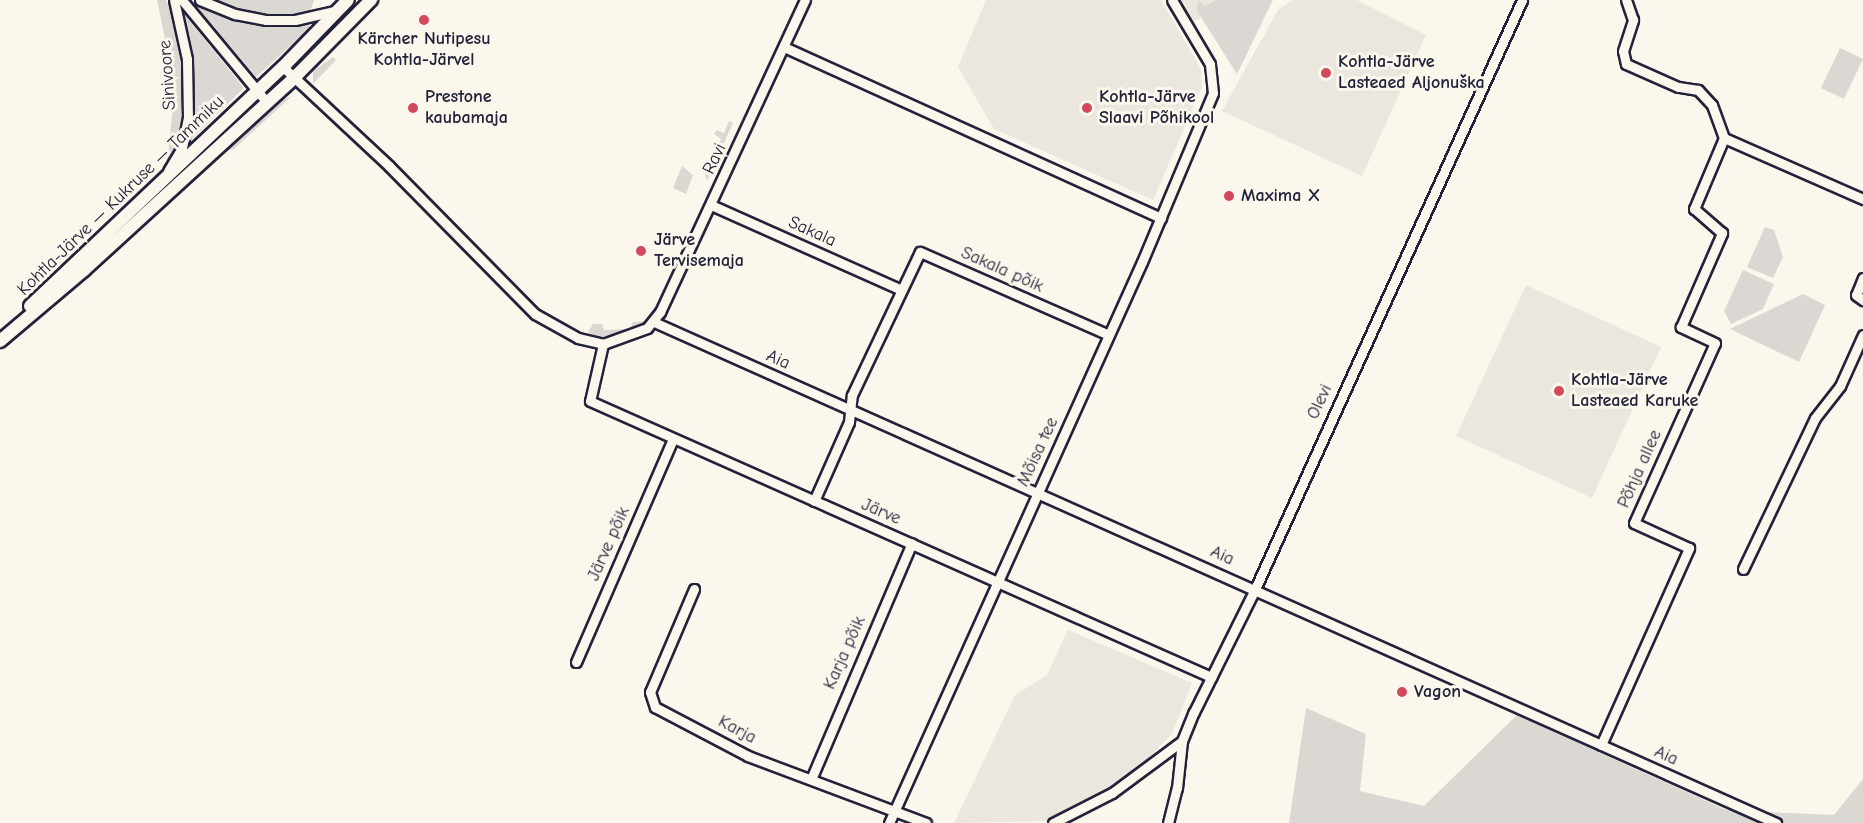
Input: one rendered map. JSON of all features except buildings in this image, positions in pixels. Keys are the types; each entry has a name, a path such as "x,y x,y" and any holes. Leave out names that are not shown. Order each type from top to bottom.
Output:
{"main road":[{"name":"Kohtla-Järve — Kukruse — Tammiku","path":"0,339 164,178 283,67 348,0"},
{"name":"Kohtla-Järve — Kukruse — Tammiku","path":"0,339 236,131 266,101 294,78 371,0"}],"street":[{"name":"Sinivoore","path":"164,178 182,148 188,118 187,59 174,0"},
{"path":"182,0 266,101"},
{"path":"200,0 235,14 266,20 295,20 338,10"},
{"name":"Ravi","path":"651,325 711,206 805,0"},
{"name":"Mõisa tee","path":"889,823 1161,218 1213,93 1210,64 1172,0"},
{"name":"Olevi","path":"1168,823 1177,788 1182,741 1255,589 1522,0"},
{"path":"1626,0 1633,20 1622,58 1630,67 1708,97 1724,138 1863,199"},
{"path":"784,48 1161,218"},
{"path":"283,67 389,166 535,314 568,334 603,344 651,325"},
{"name":"Põhja allee","path":"1601,745 1689,548 1634,523 1715,343 1681,327 1722,233 1694,208 1724,138"},
{"name":"Sakala","path":"711,206 900,289"},
{"name":"Sakala põik","path":"900,289 920,252 1109,335"},
{"path":"1863,278 1856,295 1863,300"},
{"path":"814,501 846,432 852,395 900,289"},
{"name":"Aia","path":"651,325 1037,492 1776,823"},
{"path":"1743,569 1815,417 1840,386 1862,340"},
{"name":"Järve","path":"603,344 590,401 998,581 1211,678"},
{"name":"Järve põik","path":"576,662 673,439"},
{"name":"Karja põik","path":"812,777 912,543"},
{"name":"Karja","path":"694,589 656,676 651,701 670,716 721,738 748,756 799,777 812,777 926,823"},
{"path":"1053,823 1112,793 1182,741"}],"shaded area":[{"path":"157,0 166,0 174,18 183,72 183,132 181,143 167,162 175,87"},
{"path":"212,0 314,0 310,12 288,16 252,13"},
{"name":"Kohtla-Järve Slaavi Põhikool","path":"986,0 1161,0 1201,69 1202,87 1153,200 994,129 958,67"},
{"path":"1180,0 1227,0 1194,22"},
{"path":"1198,0 1205,6 1216,0 1273,0 1237,74 1197,11"},
{"name":"Kohtla-Järve Lasteaed Aljonuška","path":"1293,0 1357,0 1426,35 1362,176 1222,111 1278,10"},
{"path":"195,4 253,24 308,24 310,28 256,77"},
{"path":"183,13 244,88 192,139 195,87"},
{"path":"1840,48 1863,59 1844,99 1821,88"},
{"path":"333,57 336,60 313,84 313,71"},
{"path":"292,96 234,149 227,151 280,101"},
{"path":"729,121 733,123 707,181 705,175 721,139 714,134 717,130 724,133"},
{"path":"682,166 693,175 686,194 673,188"},
{"path":"1765,227 1774,230 1783,257 1773,278 1747,267"},
{"path":"1743,270 1774,284 1763,309 1731,324 1724,311"},
{"name":"Kohtla-Järve Lasteaed Karuke","path":"1526,285 1661,347 1592,498 1456,436"},
{"path":"1803,294 1825,305 1799,362 1730,329"},
{"path":"646,321 630,331 597,338 588,332 593,324 602,324 604,330 630,329 633,322"},
{"path":"1068,630 1192,683 1172,734 1139,768 1099,796 1050,821 954,823 1015,695 1047,675"},
{"path":"1306,708 1366,734 1360,791 1424,806 1517,715 1726,810 1834,815 1863,779 1863,823 1289,823"}],"place":[{"name":"Kärcher Nutipesu Kohtla-Järvel","path":"424,20"},
{"name":"Kohtla-Järve Lasteaed Aljonuška","path":"1326,73"},
{"name":"Prestone kaubamaja","path":"413,108"},
{"name":"Kohtla-Järve Slaavi Põhikool","path":"1087,108"},
{"name":"Maxima X","path":"1229,196"},
{"name":"Järve Tervisemaja","path":"641,251"},
{"name":"Kohtla-Järve Lasteaed Karuke","path":"1559,391"},
{"name":"Vagon","path":"1402,692"}]}
